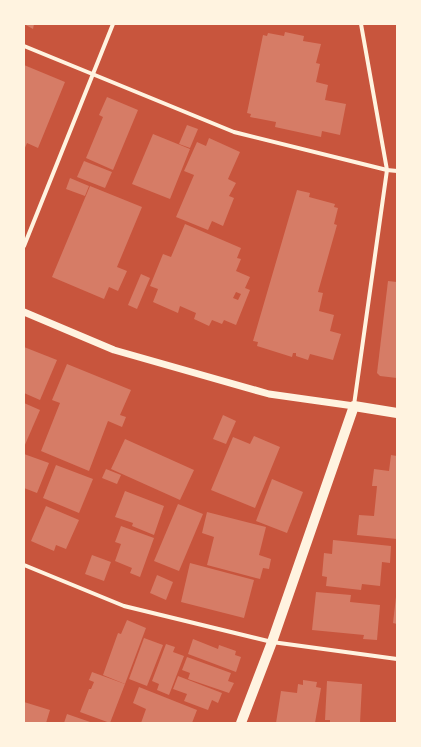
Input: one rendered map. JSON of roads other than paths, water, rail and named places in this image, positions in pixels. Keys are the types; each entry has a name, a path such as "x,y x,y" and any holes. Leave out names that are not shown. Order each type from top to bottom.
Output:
{"main road":[{"path":"241,723 272,642 354,406 397,413"}],"street":[{"path":"24,246 113,24"},
{"path":"24,312 114,350 269,394 354,406 387,170 361,24"},
{"path":"24,46 234,132 387,170 397,171"},
{"path":"24,565 124,606 272,642 397,659"}]}
